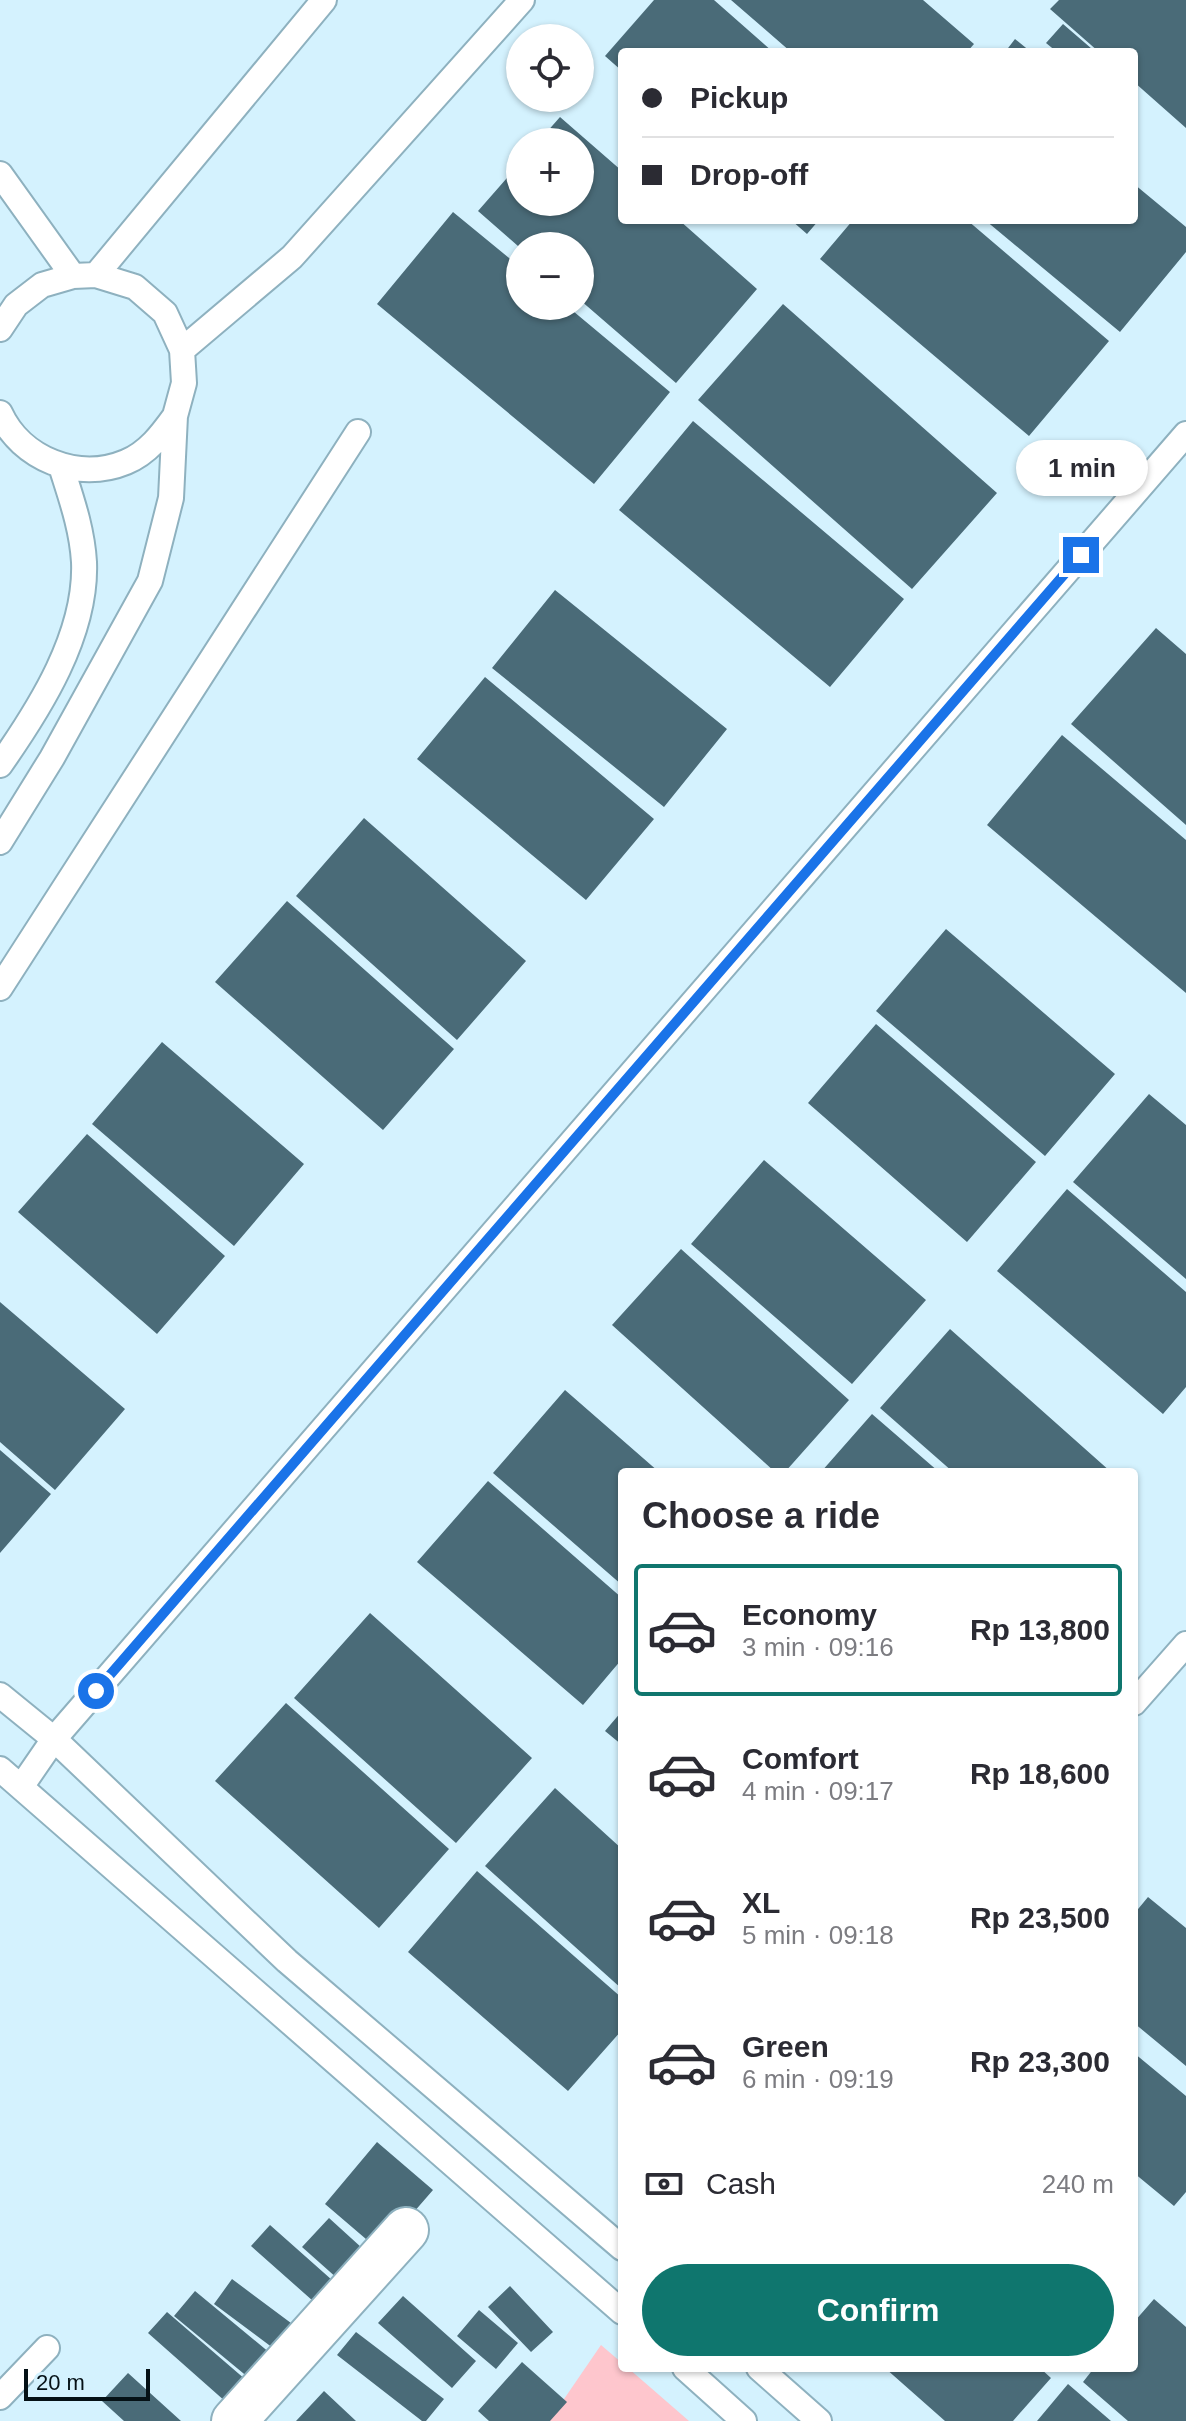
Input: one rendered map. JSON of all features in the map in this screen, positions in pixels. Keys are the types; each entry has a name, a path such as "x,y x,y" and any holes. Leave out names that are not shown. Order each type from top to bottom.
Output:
{"street":[{"path":"234,2421 406,2230"}],"lane":[{"path":"84,275 324,0"},
{"path":"182,350 292,257 522,0"},
{"path":"0,174 84,275"},
{"path":"0,329 16,305 42,285 84,275 135,287 165,313 182,350 184,383 175,416 171,498 150,581 52,758 0,842"},
{"path":"0,413 7,428 31,452 61,466 95,470 128,462 156,443 175,416"},
{"path":"0,988 358,432"},
{"path":"21,1787 54,1739 1186,434"},
{"path":"0,765 44,694 69,644 81,600 84,564 79,519 61,466"},
{"path":"1138,1698 1186,1644"},
{"path":"0,1695 54,1739 287,1961 618,2245"},
{"path":"0,1769 618,2301"},
{"path":"0,2397 47,2348"},
{"path":"689,2372 744,2421"},
{"path":"764,2372 819,2421"}],"shaded area":[{"path":"601,2345 618,2360 618,2372 633,2372 689,2421 549,2421"}],"building":[{"path":"654,0 714,0 768,48 618,48 618,67 605,56"},
{"path":"731,0 923,0 974,44 970,48 786,48"},
{"path":"1059,0 1186,0 1186,128 1138,86 1138,48 1094,48 1050,9"},
{"path":"1063,24 1091,48 1052,48 1046,43"},
{"path":"1015,39 1026,48 1008,48"},
{"path":"560,117 573,128 550,128"},
{"path":"594,147 618,168 618,224 684,224 757,289 676,383 594,312 594,232 506,232 506,236 478,211 506,179 506,216 594,216"},
{"path":"1138,187 1186,227 1186,252 1120,332 990,224 1138,224"},
{"path":"453,212 506,256 506,320 584,320 670,392 594,484 377,304"},
{"path":"796,224 816,224 807,234"},
{"path":"850,224 972,224 1109,341 1029,436 820,259"},
{"path":"783,304 997,493 912,589 698,400"},
{"path":"693,421 904,599 830,687 619,510"},
{"path":"555,590 727,729 664,807 492,668"},
{"path":"1156,628 1186,654 1186,825 1071,724"},
{"path":"485,677 654,819 586,900 417,759"},
{"path":"1062,735 1186,840 1186,993 987,825"},
{"path":"364,818 526,961 457,1040 296,896"},
{"path":"287,901 454,1049 383,1130 215,982"},
{"path":"946,929 1115,1074 1045,1156 876,1011"},
{"path":"876,1024 1036,1162 967,1242 808,1103"},
{"path":"162,1042 304,1164 234,1246 92,1124"},
{"path":"1149,1094 1186,1125 1186,1279 1073,1182"},
{"path":"87,1134 225,1256 157,1334 18,1212"},
{"path":"764,1160 926,1300 852,1384 691,1244"},
{"path":"1067,1189 1186,1292 1186,1387 1163,1414 997,1271"},
{"path":"681,1249 849,1400 789,1468 771,1468 612,1325"},
{"path":"0,1302 125,1409 55,1490 0,1442"},
{"path":"950,1329 1106,1468 948,1468 880,1408"},
{"path":"565,1390 654,1468 618,1468 618,1582 493,1473"},
{"path":"872,1414 934,1468 825,1468"},
{"path":"0,1450 51,1494 0,1553"},
{"path":"488,1481 618,1595 618,1664 583,1705 417,1562"},
{"path":"370,1613 532,1758 456,1843 294,1698"},
{"path":"286,1703 449,1849 379,1928 215,1781"},
{"path":"618,1716 618,1742 605,1731"},
{"path":"555,1788 618,1845 618,1985 485,1866"},
{"path":"477,1871 618,1994 618,2035 568,2091 408,1952"},
{"path":"1148,1897 1186,1928 1186,2066 1138,2026 1138,1909"},
{"path":"1138,2056 1186,2096 1186,2192 1174,2206 1138,2176"},
{"path":"377,2142 433,2190 380,2251 325,2204"},
{"path":"329,2218 373,2258 347,2287 302,2247"},
{"path":"270,2225 341,2288 322,2309 251,2246"},
{"path":"232,2279 299,2329 281,2354 214,2304"},
{"path":"510,2286 553,2332 531,2352 488,2307"},
{"path":"195,2291 276,2358 255,2383 174,2316"},
{"path":"403,2296 476,2361 452,2388 378,2323"},
{"path":"1154,2299 1186,2327 1186,2421 1128,2421 1083,2382 1091,2372 1138,2372 1138,2317"},
{"path":"479,2310 518,2343 496,2369 457,2336"},
{"path":"167,2312 246,2380 226,2402 148,2333"},
{"path":"356,2332 444,2399 426,2421 337,2355"},
{"path":"522,2362 567,2402 550,2421 489,2421 478,2411"},
{"path":"890,2372 1044,2372 1051,2378 1013,2421 945,2421"},
{"path":"128,2373 181,2421 124,2421 102,2401"},
{"path":"1068,2384 1111,2421 1037,2421"},
{"path":"324,2391 356,2421 296,2421"}],"route":[{"path":"96,1691 1081,555"}]}
